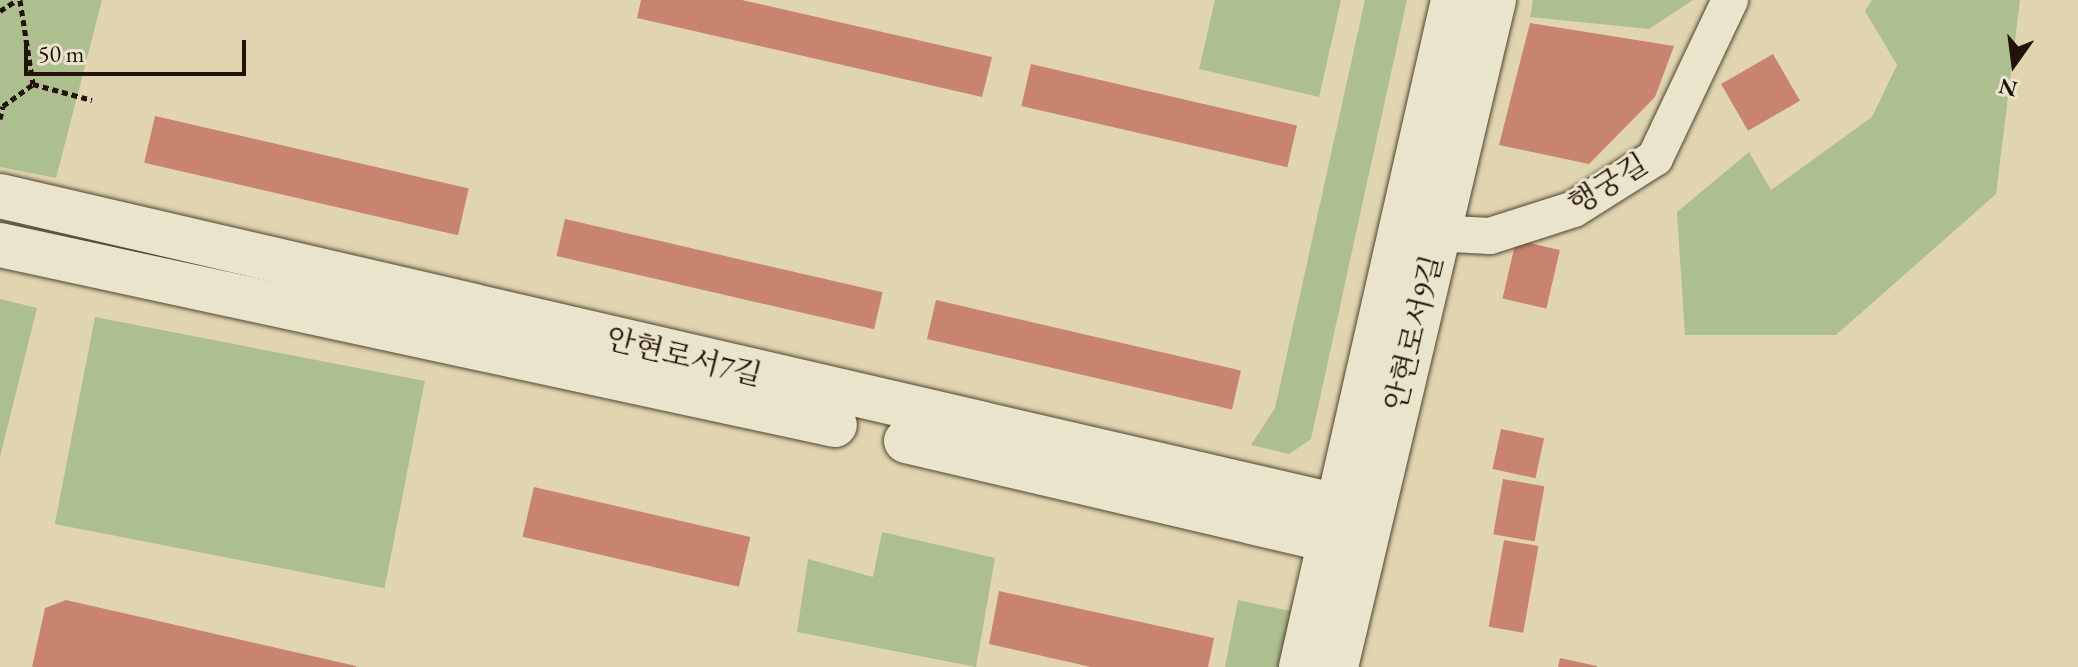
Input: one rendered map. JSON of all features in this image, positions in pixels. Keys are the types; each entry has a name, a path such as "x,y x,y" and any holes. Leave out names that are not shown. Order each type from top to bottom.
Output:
{"street":[{"path":"1301,667 1348,526 1421,232 1453,0"},
{"name":"안현로서9길","path":"1421,232 1494,0"},
{"name":"행궁길","path":"1421,232 1490,236 1574,209 1655,158 1730,0"},
{"name":"안현로서7길","path":"0,196 1348,526"},
{"name":"안현로서7길","path":"0,245 812,419 1348,526"},
{"path":"1336,667 1348,526"}],"path":[{"path":"0,11 18,0 33,84"},
{"path":"33,84 92,100"},
{"path":"0,119 3,106 33,84"}],"green space":[{"path":"0,0 102,0 56,178 0,167"},
{"path":"1215,0 1341,0 1319,97 1199,69"},
{"path":"1365,0 1407,0 1311,439 1289,454 1251,445 1275,408"},
{"path":"1533,0 1693,0 1649,29 1530,17"},
{"path":"1872,0 2020,0 1996,194 1836,335 1685,335 1677,212 1749,152 1771,190 1872,117 1897,65 1865,11"},
{"path":"0,299 37,308 0,457"},
{"path":"95,317 425,381 385,588 55,524"},
{"path":"882,532 995,558 976,667 797,632 808,559 873,577"},
{"path":"1238,600 1300,613 1288,667 1225,667"}],"building":[{"path":"641,0 742,0 992,57 982,97 637,18"},
{"path":"1530,23 1674,46 1655,97 1589,164 1499,145"},
{"path":"1773,54 1800,101 1748,131 1721,84"},
{"path":"1031,64 1297,125 1287,167 1021,106"},
{"path":"155,116 469,188 458,235 144,163"},
{"path":"565,219 883,292 874,329 556,256"},
{"path":"1516,240 1560,250 1546,309 1503,298"},
{"path":"936,300 1241,370 1232,409 927,339"},
{"path":"1501,429 1544,438 1536,478 1492,469"},
{"path":"1503,479 1544,486 1535,541 1493,534"},
{"path":"534,487 750,537 739,587 523,537"},
{"path":"1504,540 1538,546 1523,633 1489,627"},
{"path":"999,591 1214,638 1208,667 1091,667 989,644"},
{"path":"66,600 356,667 32,667 45,608"},
{"path":"1560,658 1597,666 1597,667 1558,667"}]}
